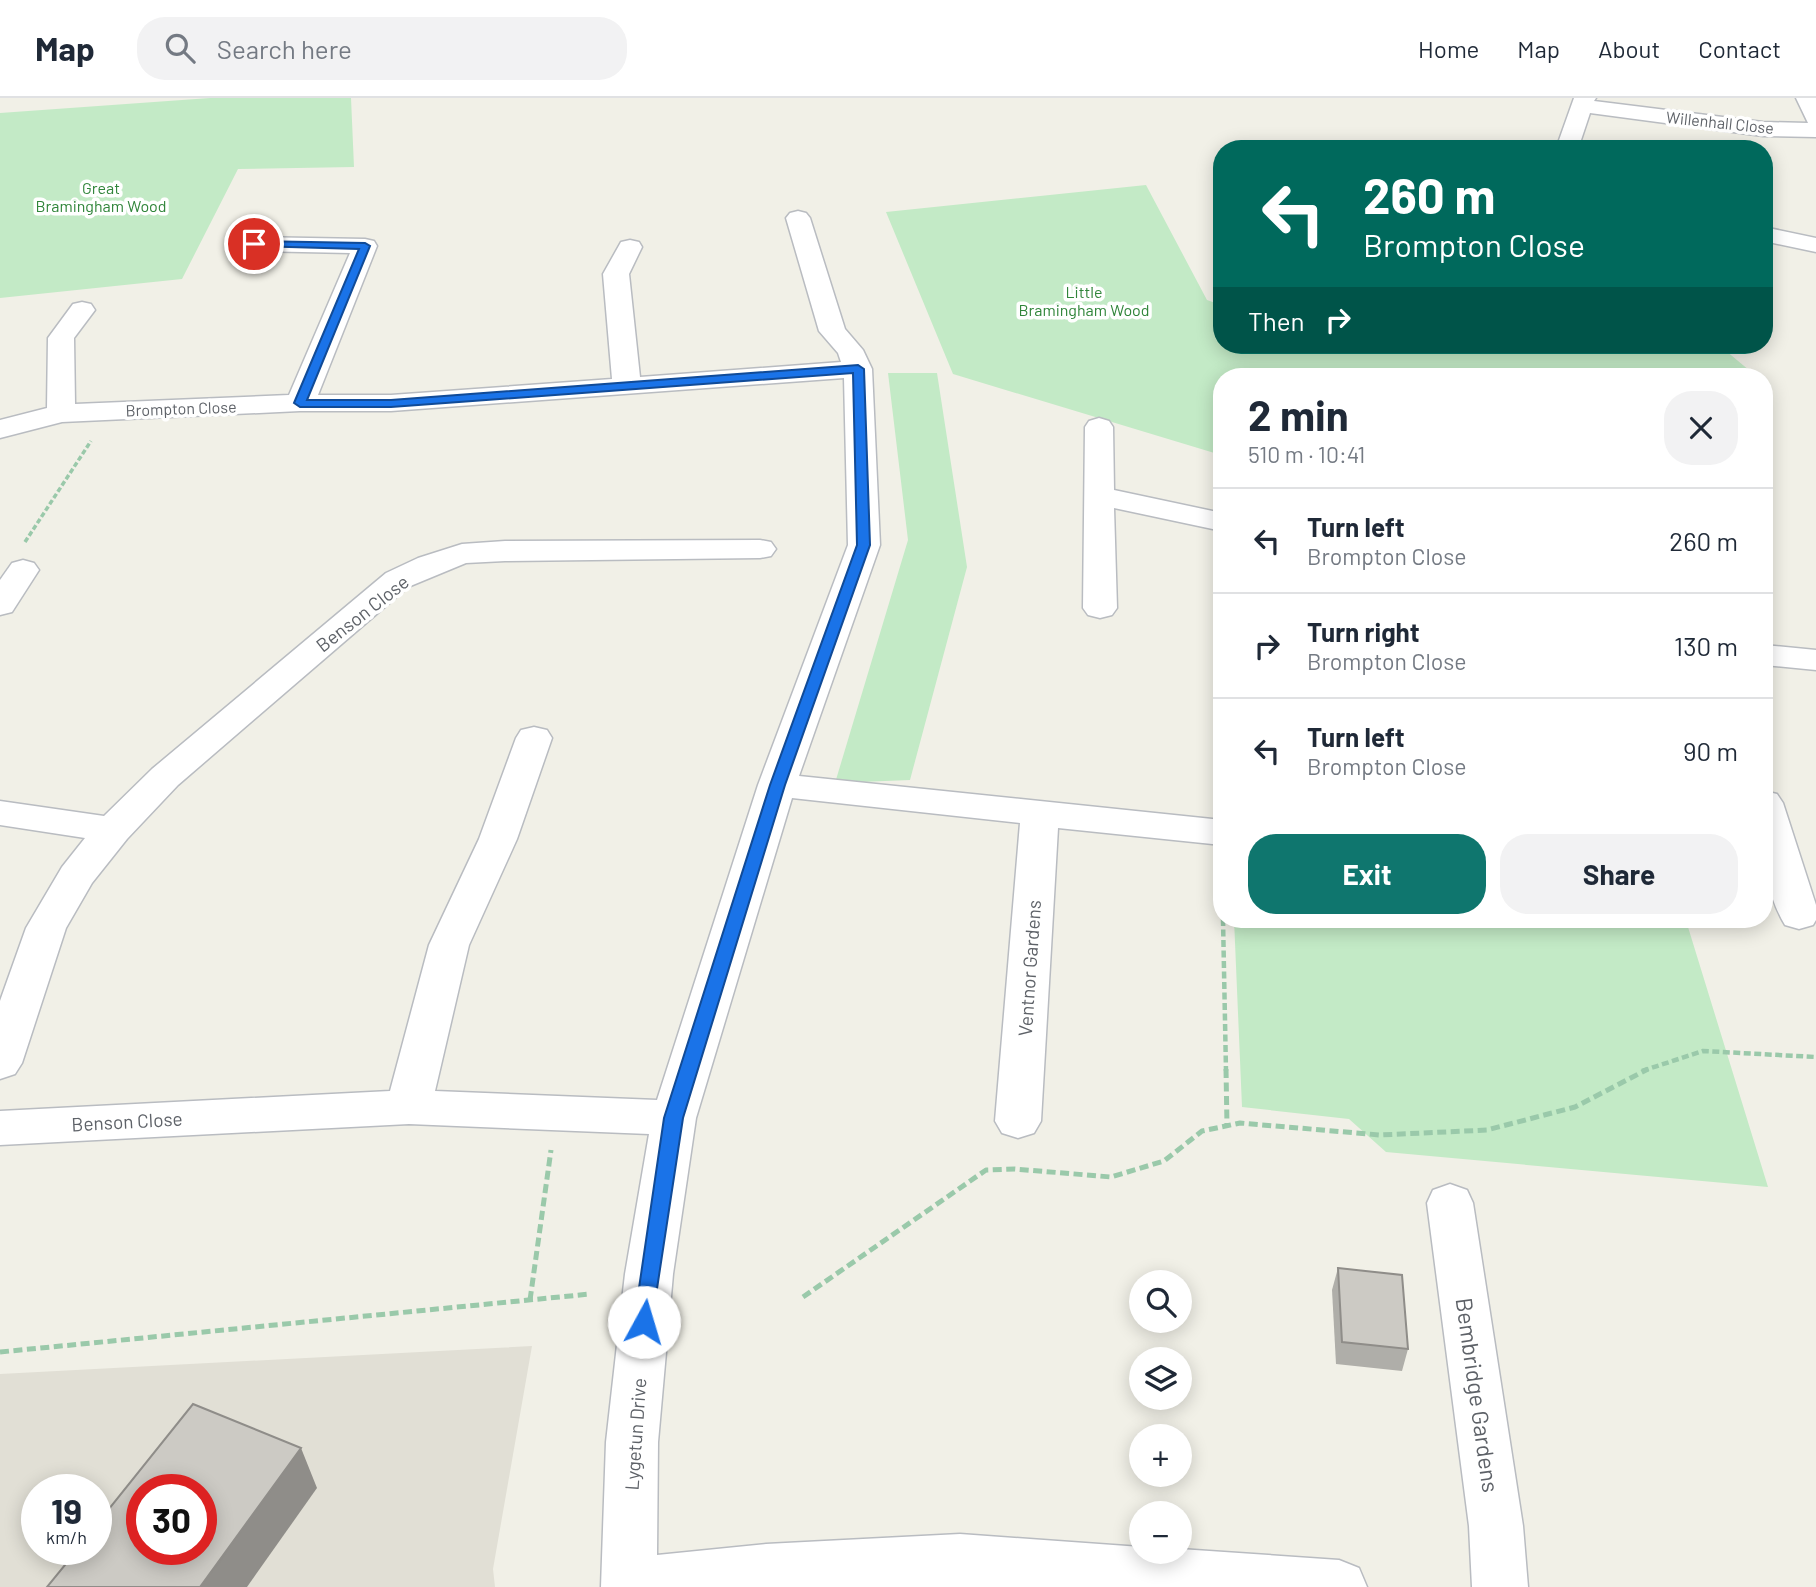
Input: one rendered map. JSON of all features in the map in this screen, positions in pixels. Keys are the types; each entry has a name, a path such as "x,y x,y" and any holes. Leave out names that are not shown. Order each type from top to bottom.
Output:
{"street":[{"path":"1807,98 1816,119"},
{"path":"1570,140 1583,102"},
{"name":"Willenhall Close","path":"1583,102 1763,129 1816,130"},
{"path":"798,218 832,331 854,359"},
{"path":"1773,236 1816,245"},
{"path":"254,244 365,246 300,403"},
{"path":"627,386 616,274 630,247"},
{"path":"61,413 61,338 82,310"},
{"name":"Brompton Close","path":"0,429 61,413 300,403 391,403 627,386 854,359"},
{"name":"Lygetun Drive","path":"629,1585 633,1429 649,1274 674,1118 777,785 863,545 854,359"},
{"path":"1099,427 1100,608"},
{"path":"1099,496 1213,520"},
{"name":"Benson Close","path":"0,1063 46,928 76,876 113,830 165,777 397,580 462,554 505,551 760,549"},
{"path":"0,605 23,570"},
{"path":"1773,656 1816,660"},
{"path":"409,1107 449,945 498,839 534,738"},
{"path":"777,785 1213,833"},
{"path":"0,813 113,830"},
{"name":"Ventnor Gardens","path":"1017,1121 1040,814"},
{"path":"1773,838 1793,915"},
{"name":"Benson Close","path":"0,1128 409,1107 674,1118"},
{"name":"Bembridge Gardens","path":"1450,1203 1496,1526 1500,1587"},
{"path":"629,1585 766,1570 960,1560 1111,1578 1339,1587"}],"path":[{"path":"23,570 17,555 111,411"},
{"path":"1223,928 1227,1126"},
{"path":"803,1297 986,1170 1015,1169 1111,1177 1164,1161 1202,1131 1240,1123 1380,1135 1487,1130 1575,1107 1641,1071 1703,1051 1816,1057"},
{"path":"530,1300 556,1114"},
{"path":"0,1352 590,1294"}],"shaded area":[{"path":"532,1346 493,1569 495,1587 0,1587 0,1374"}],"green space":[{"name":"Great Bramingham Wood","path":"210,98 351,98 354,167 238,169 182,279 0,298 0,113"},
{"name":"Little Bramingham Wood","path":"1146,185 1207,300 1213,302 1213,354 1730,354 1746,368 1213,368 1213,453 953,374 886,212"},
{"path":"888,373 937,373 967,567 910,780 835,783 908,540"},
{"path":"1234,928 1688,928 1768,1187 1386,1152 1349,1119 1242,1107"}],"building":[{"path":"1338,1268 1402,1275 1408,1349 1342,1342"},
{"path":"193,1404 301,1448 217,1564 217,1474 137,1474"},
{"path":"126,1488 126,1565 216,1565 200,1587 47,1587 65,1565 112,1565 112,1505"}],"route":[{"path":"254,244 365,246 300,403 391,403 858,369 863,545 777,785 674,1118 644,1322"}]}
